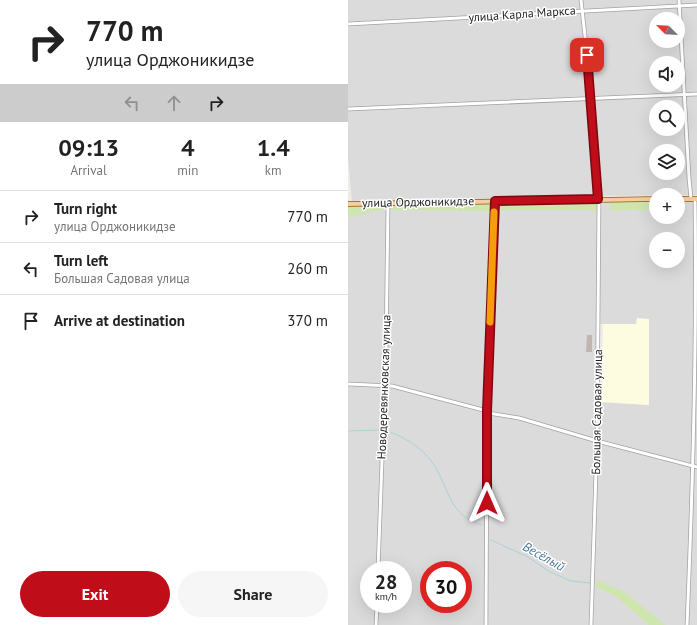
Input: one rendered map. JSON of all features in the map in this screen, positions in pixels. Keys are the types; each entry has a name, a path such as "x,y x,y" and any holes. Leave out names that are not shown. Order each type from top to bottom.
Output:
{"main road":[{"name":"улица Орджоникидзе","path":"348,204 649,199"}],"street":[{"name":"Большая Садовая улица","path":"581,0 592,99 599,199 597,441 590,625"},
{"path":"679,0 684,95 695,199 695,467 687,625"},
{"name":"улица Карла Маркса","path":"348,24 582,10 697,5"},
{"path":"348,109 697,94"},
{"path":"486,625 488,412 495,201"},
{"name":"Новодеревянковская улица","path":"378,561 385,385 388,203"},
{"path":"348,384 385,385 488,412 519,418 597,441 695,467"},
{"path":"376,613 376,625"}],"shaded area":[{"path":"348,0 579,0 590,102 597,197 352,201 348,158"},
{"path":"583,0 697,0 697,195 685,195 685,188 649,188 649,195 600,196 593,96"},
{"path":"598,201 595,444 589,625 348,625 348,206"},
{"path":"600,201 649,201 649,224 685,224 685,201 697,201 697,625 593,625 599,402 649,405 649,351 637,324 600,324"},
{"path":"637,318 649,319 649,405 602,402 603,324 636,324"}],"green space":[{"path":"598,201 598,210 496,210 498,203"},
{"path":"610,201 649,201 649,210 610,210"},
{"path":"491,203 493,206 493,211 389,210 391,205"},
{"path":"348,206 382,206 382,210 348,217"},
{"path":"596,580 623,591 665,625 649,625 614,595 596,587"}],"building":[{"path":"587,335 592,335 592,352 586,352"}],"waterway":[{"name":"Весёлый","path":"348,431 379,430"},
{"name":"Весёлый","path":"387,431 407,440 425,454 434,465 457,509 471,521 482,525"},
{"name":"Весёлый","path":"491,540 528,557 550,572 571,581 590,583"}],"slow traffic":[{"path":"490,322 494,212"}],"route":[{"path":"487,503 487,411 495,201 598,199 592,99 587,55"}]}
